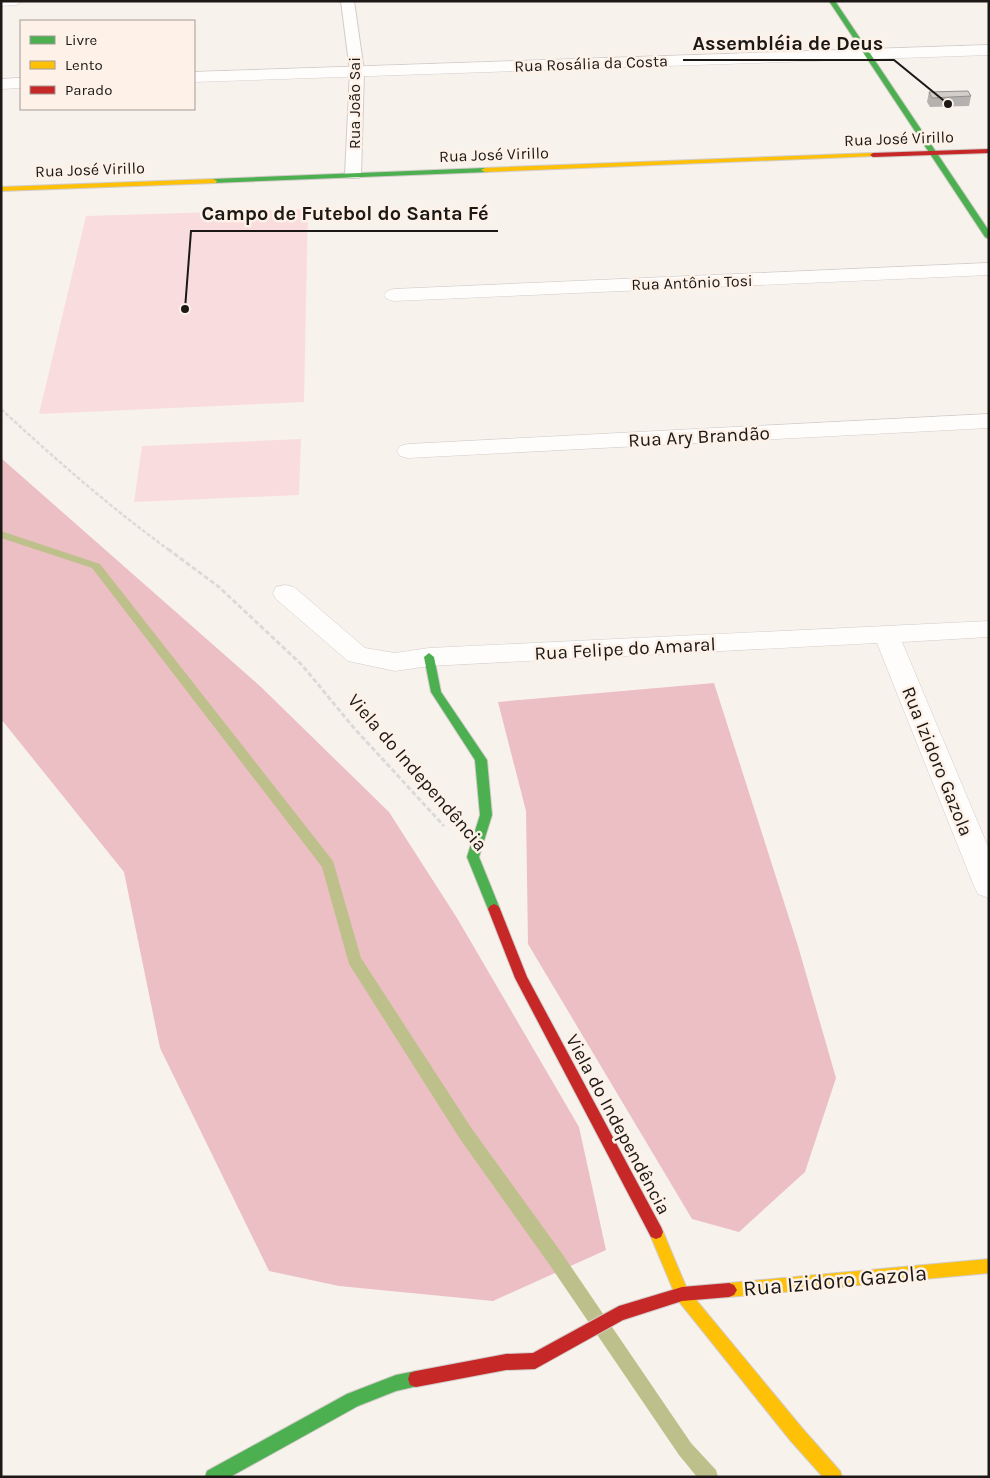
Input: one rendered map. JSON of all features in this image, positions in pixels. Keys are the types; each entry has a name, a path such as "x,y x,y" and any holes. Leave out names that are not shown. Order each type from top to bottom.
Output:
{"street":[{"path":"1,2 16,1"},
{"path":"832,1 989,237"},
{"name":"Rua Rosália da Costa","path":"195,77 989,50"},
{"path":"1,84 20,83"},
{"name":"Rua José Virillo","path":"1,189 989,151"},
{"name":"Rua Antônio Tosi","path":"394,295 989,269"},
{"name":"Rua Ary Brandão","path":"408,451 989,421"},
{"name":"Rua Felipe do Amaral","path":"285,593 357,655 395,662 429,657 887,636 989,629"},
{"name":"Rua Izidoro Gazola","path":"887,636 989,886"},
{"path":"429,657 436,692 481,760 486,815 473,857"},
{"name":"Viela do Independência","path":"473,857 521,978 654,1228 682,1294 796,1434 834,1477"},
{"name":"Rua Izidoro Gazola","path":"213,1477 353,1400 396,1383 506,1362 535,1361 619,1314 682,1294 989,1266"}],"lane":[{"name":"Rua João Sai","path":"347,1 356,71 354,175"}],"path":[{"name":"Viela do Independência","path":"1,409 49,454 116,511 219,587 302,665 354,728 473,857"}],"shaded area":[{"path":"308,209 304,402 39,414 86,216"},
{"path":"301,439 299,495 134,502 142,446"},
{"path":"1,458 261,687 389,812 457,918 579,1127 606,1250 493,1301 339,1286 269,1271 160,1048 124,872 1,719"},
{"path":"714,683 798,946 836,1078 805,1172 739,1232 692,1219 528,944 526,811 498,702"}],"building":[{"path":"968,91 971,96 932,98 929,92"}],"waterway":[{"path":"1,534 96,566 328,865 354,960 466,1134 555,1258 685,1449 709,1477"}],"traffic: fast":[{"path":"832,1 989,237"},
{"path":"213,181 485,170"},
{"path":"429,657 436,692 481,760 486,815 473,857 494,909"},
{"path":"213,1477 353,1400 396,1383 416,1379"}],"traffic: slow":[{"path":"485,170 873,155"},
{"path":"1,189 213,181"},
{"path":"656,1232 682,1294 796,1434 834,1477"},
{"path":"729,1290 989,1266"}],"traffic: jam":[{"path":"873,155 989,151"},
{"path":"494,909 521,978 656,1232"},
{"path":"416,1379 506,1362 535,1361 619,1314 682,1294 729,1290"}],"place":[{"name":"Assembléia de Deus","path":"948,104"},
{"name":"Campo de Futebol do Santa Fé","path":"185,309"}]}
